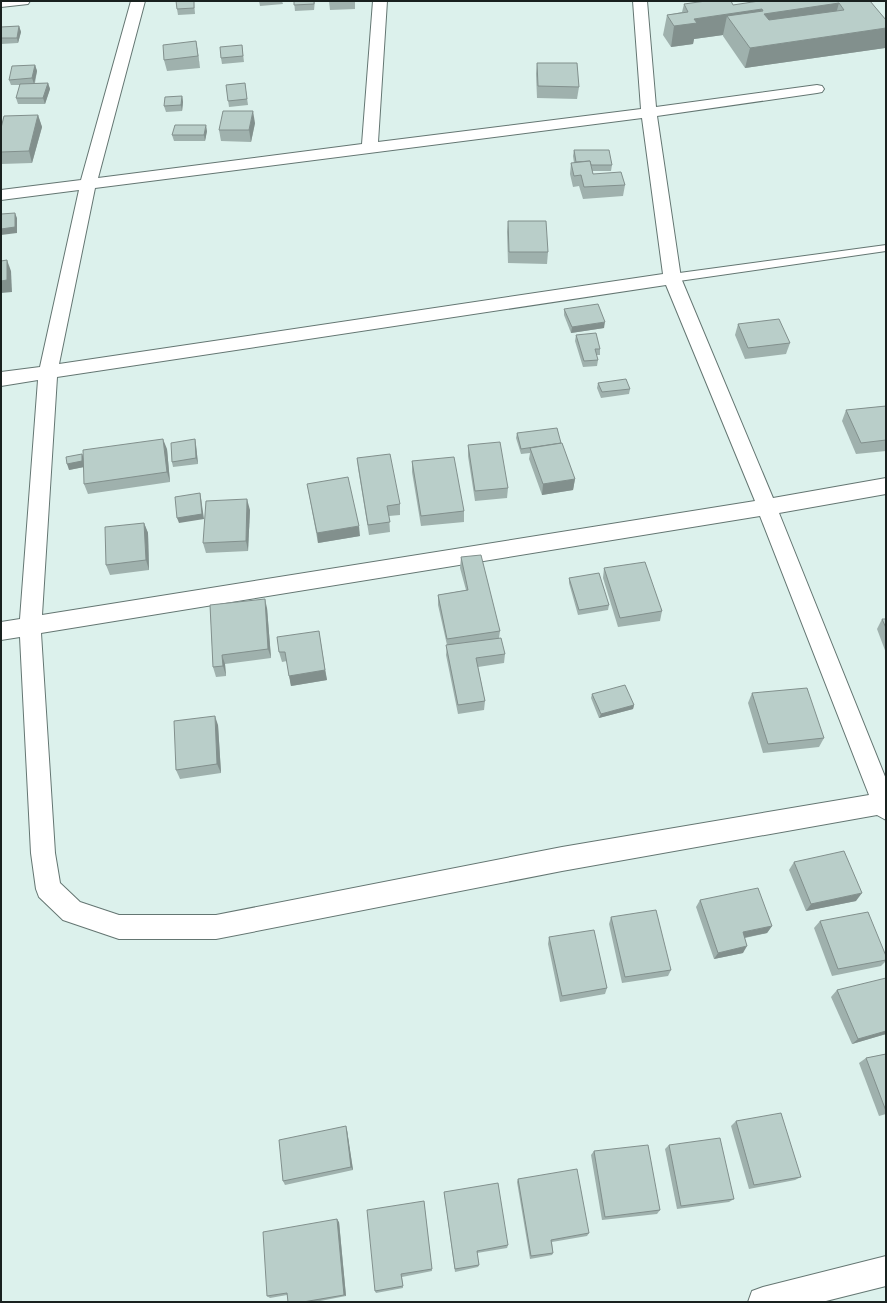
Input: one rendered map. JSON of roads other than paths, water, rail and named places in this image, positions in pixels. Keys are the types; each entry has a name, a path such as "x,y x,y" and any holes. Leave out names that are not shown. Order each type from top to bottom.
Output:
{"street":[{"path":"1,3 23,1"},
{"path":"138,1 88,184 48,372 30,626 43,853 48,889 72,911 119,926 216,927 562,859 885,805 767,507 672,278 649,113 640,1"},
{"path":"370,148 380,1"},
{"path":"1,195 649,113 817,88"},
{"path":"1,379 672,278"},
{"path":"1,631 767,507 886,486"},
{"path":"763,1302 886,1271"}],"lane":[{"path":"672,278 886,248"}]}
